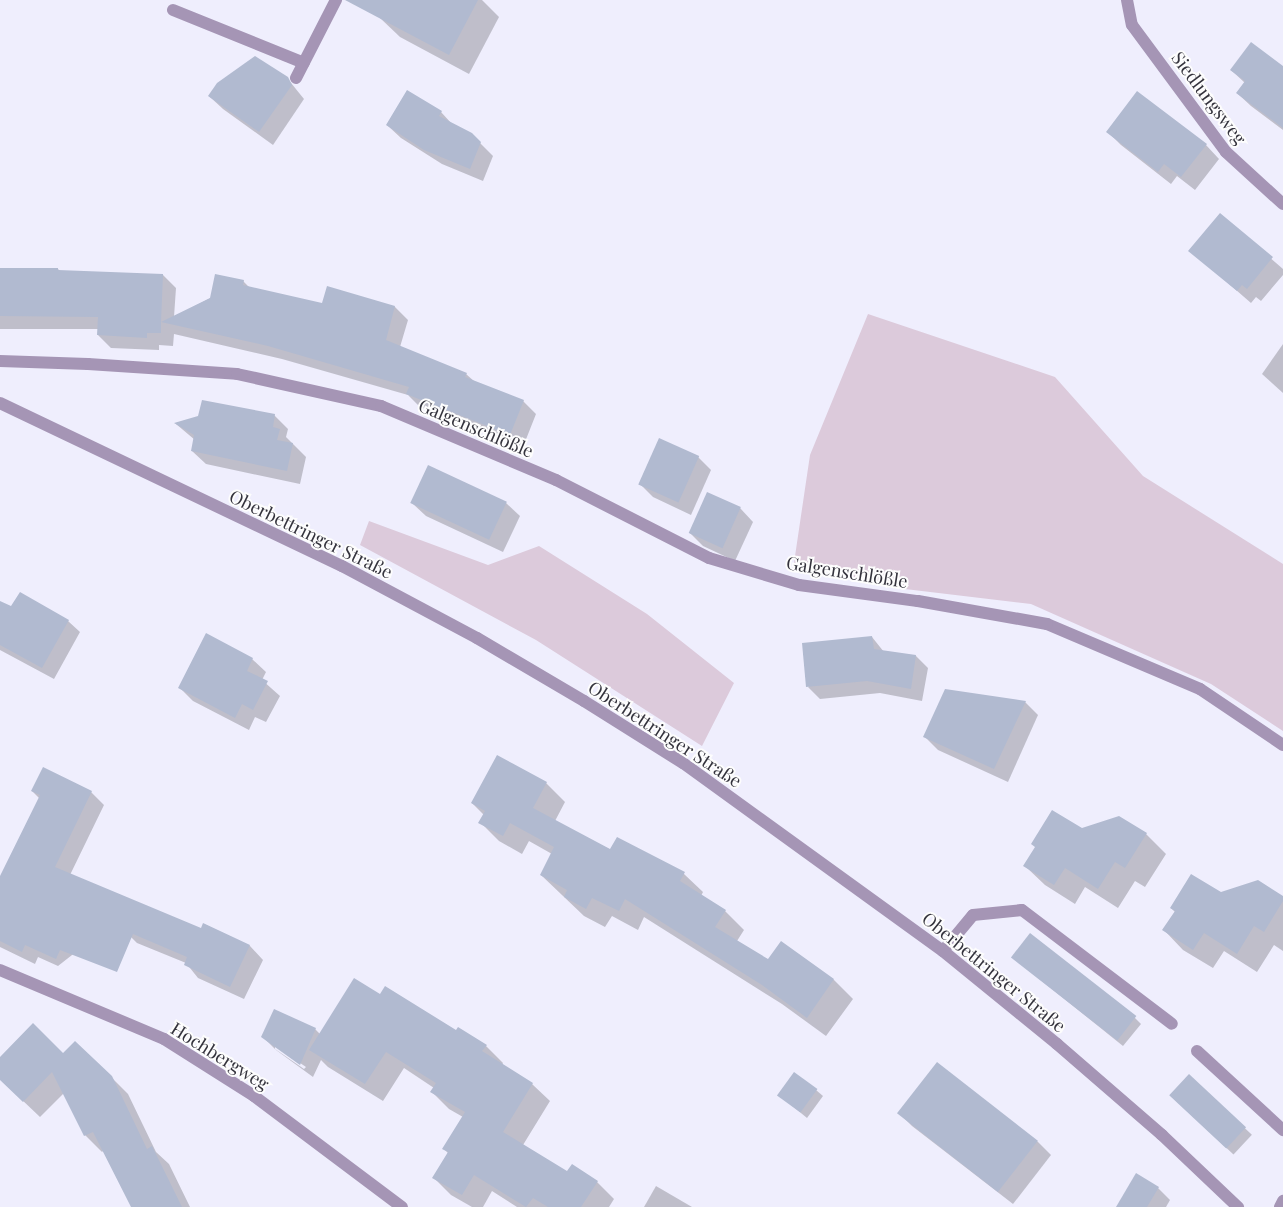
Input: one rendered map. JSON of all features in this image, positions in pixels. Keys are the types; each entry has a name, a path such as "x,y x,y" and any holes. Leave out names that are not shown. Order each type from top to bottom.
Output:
{"street":[{"path":"296,78 336,0"},
{"name":"Siedlungsweg","path":"1127,0 1132,25 1226,152 1283,204"},
{"path":"172,10 304,63"},
{"name":"Galgenschlößle","path":"0,361 88,364 237,374 381,406 556,480 709,558 799,585 918,601 1047,624 1200,688 1283,745"},
{"name":"Oberbettringer Straße","path":"0,402 342,566 485,643 584,701 683,764 943,951 1057,1044 1162,1135 1238,1207"},
{"path":"943,951 973,915 1022,910 1172,1024"},
{"name":"Hochbergweg","path":"0,970 164,1039 254,1096 402,1207"},
{"path":"1197,1051 1283,1130"},
{"path":"1280,1207 1283,1201"}],"shaded area":[{"path":"868,314 1055,377 1143,476 1283,564 1283,731 1211,684 1031,604 905,589 794,563 810,455"},
{"path":"369,521 488,565 539,546 647,614 734,683 702,746 536,640 360,545"}],"building":[{"path":"345,0 478,0 449,55"},
{"path":"1251,42 1283,66 1283,128 1236,93 1245,81 1230,70"},
{"path":"255,56 288,77 292,85 259,132 208,96 217,83"},
{"path":"407,90 442,111 439,116 472,133 481,142 470,169 424,150 386,125"},
{"path":"1137,91 1207,144 1181,177 1164,164 1158,172 1106,132"},
{"path":"1220,213 1273,257 1247,289 1242,285 1237,291 1188,251"},
{"path":"0,268 58,268 58,270 163,274 161,333 147,333 147,338 97,335 98,317 0,316"},
{"path":"215,274 244,280 243,285 322,303 327,286 395,306 386,340 467,373 465,377 524,400 510,435 406,394 409,387 268,346 161,322 210,298"},
{"path":"202,400 275,414 273,427 280,429 277,440 293,443 287,471 191,451 194,435 174,423 198,416"},
{"path":"659,438 699,456 678,502 638,485"},
{"path":"428,465 507,502 489,540 410,503"},
{"path":"707,492 741,507 722,548 689,533"},
{"path":"20,592 69,620 42,668 0,645 0,601 11,606"},
{"path":"206,633 253,658 247,671 268,681 253,710 242,704 235,718 178,688"},
{"path":"872,636 874,649 916,655 911,689 867,681 806,687 802,643"},
{"path":"945,689 1026,701 994,769 923,737"},
{"path":"497,755 547,782 533,808 610,849 617,837 685,872 680,881 726,910 715,927 768,959 781,941 834,979 807,1018 762,985 625,899 619,911 592,898 586,909 564,897 567,890 540,875 554,847 510,823 503,836 478,823 485,811 471,803"},
{"path":"43,767 92,791 55,867 201,928 203,923 250,945 230,987 184,965 187,957 133,934 117,972 60,950 56,959 25,945 22,952 0,941 0,876 40,795 31,791"},
{"path":"1052,810 1082,828 1119,816 1147,833 1125,868 1115,862 1098,889 1065,868 1054,885 1023,866 1035,847 1031,844"},
{"path":"1191,874 1221,892 1258,880 1283,896 1283,901 1264,932 1254,926 1237,954 1204,933 1193,950 1162,930 1175,911 1170,908"},
{"path":"1030,933 1136,1016 1117,1041 1011,957"},
{"path":"354,978 380,994 385,986 456,1030 458,1027 487,1045 482,1051 533,1083 503,1132 567,1171 572,1164 598,1181 581,1207 548,1207 533,1198 526,1207 474,1175 462,1195 432,1178 448,1152 442,1149 465,1112 430,1092 436,1083 386,1052 365,1084 309,1050"},
{"path":"274,1009 316,1028 300,1065 261,1037"},
{"path":"33,1023 63,1053 75,1041 112,1076 147,1149 152,1146 182,1207 131,1207 93,1132 84,1136 52,1072 23,1102 0,1080 0,1057"},
{"path":"937,1062 1038,1141 998,1192 897,1113"},
{"path":"794,1072 817,1089 800,1113 777,1095"},
{"path":"1189,1074 1246,1127 1226,1148 1169,1095"},
{"path":"1136,1173 1159,1187 1147,1207 1116,1207"}]}
